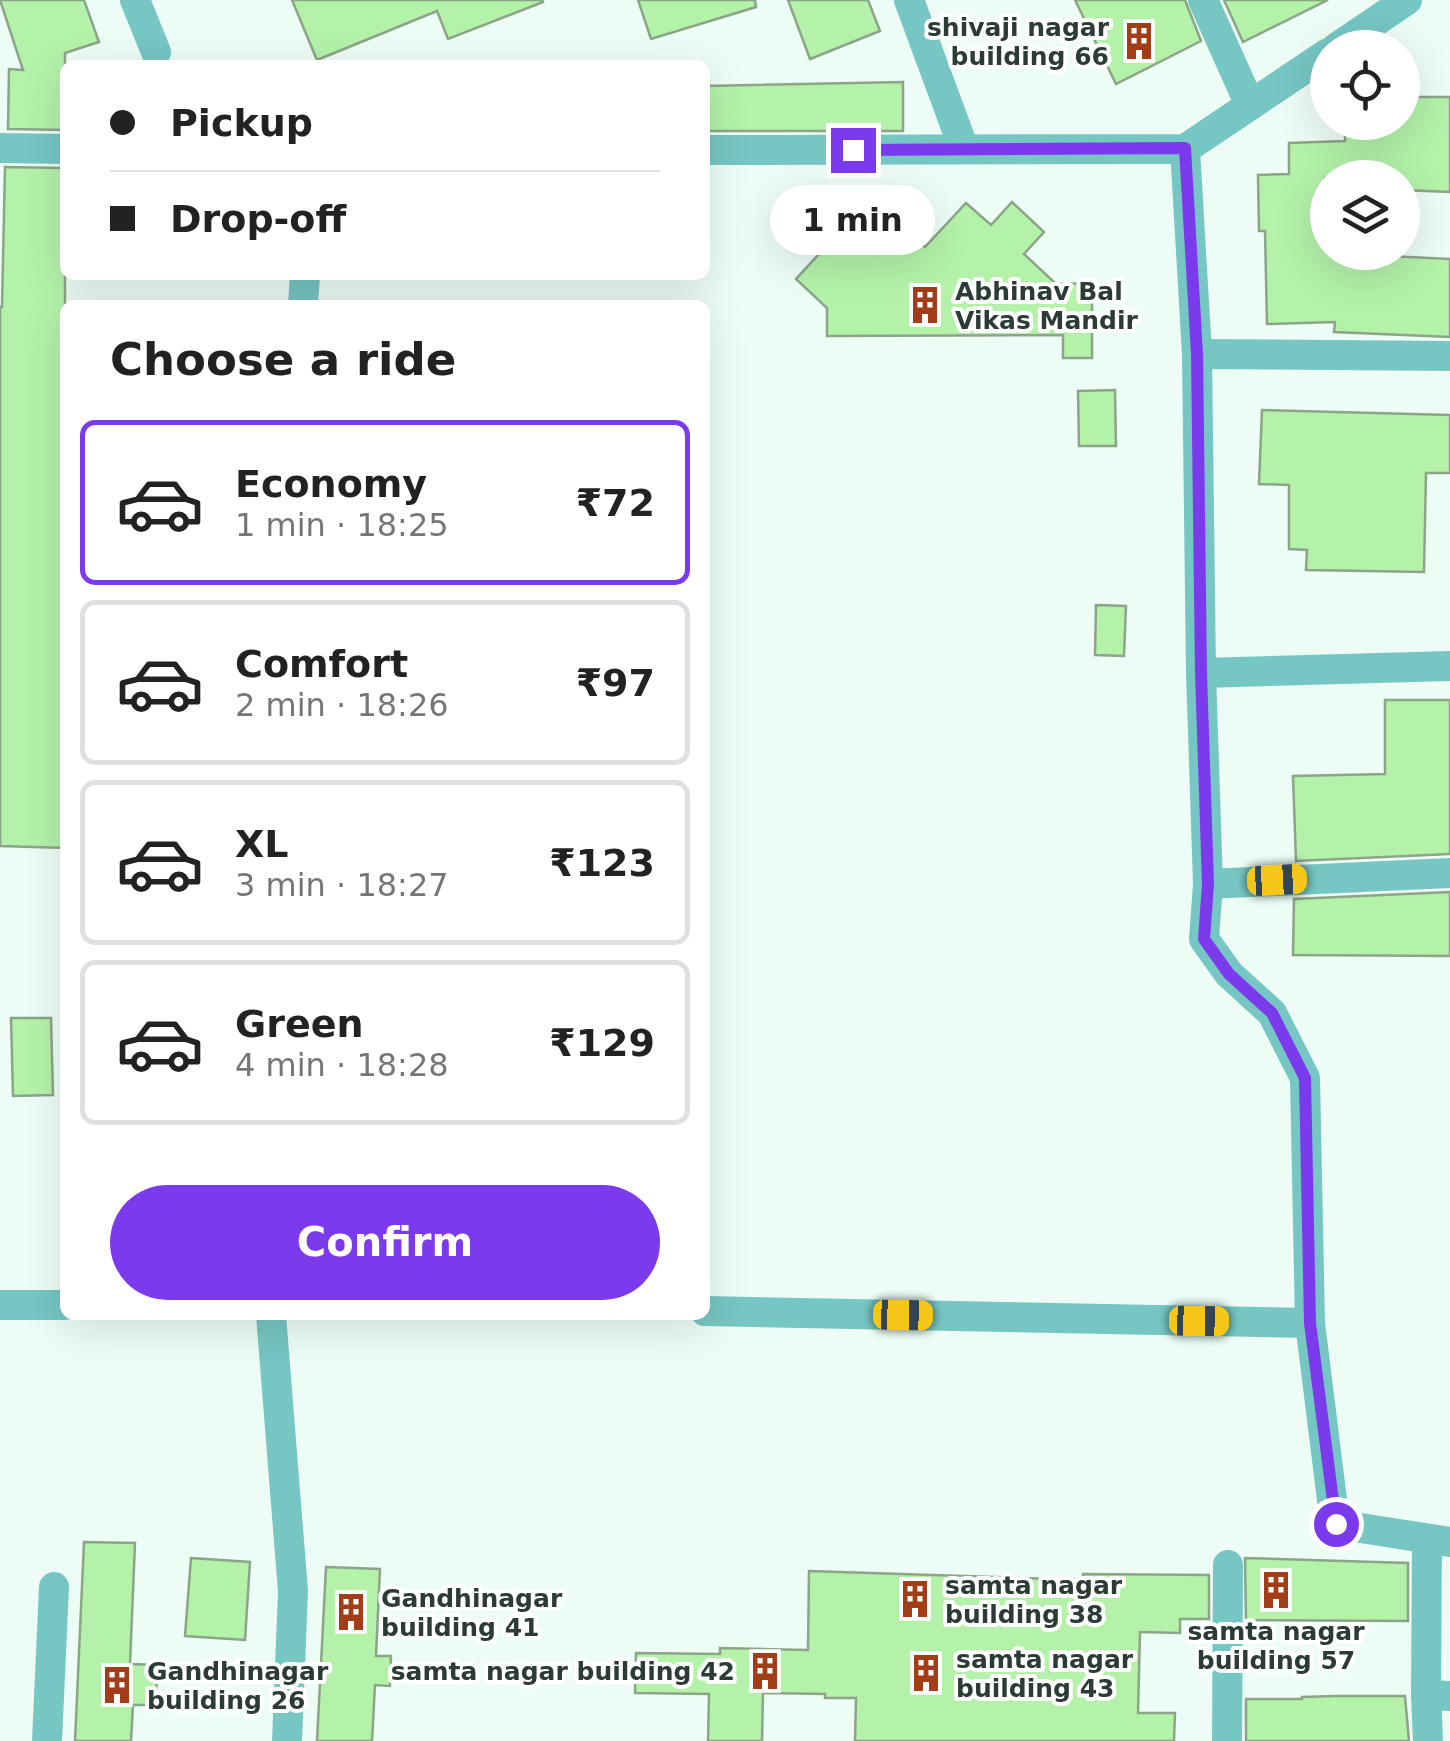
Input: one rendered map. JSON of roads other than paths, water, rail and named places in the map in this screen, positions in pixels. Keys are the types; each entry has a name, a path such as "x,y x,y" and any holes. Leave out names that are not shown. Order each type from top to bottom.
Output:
{"street":[{"path":"135,0 156,52"},
{"path":"909,0 964,150"},
{"path":"1203,0 1250,105"},
{"path":"1363,30 1407,0"},
{"path":"710,150 1185,148 1310,65"},
{"path":"0,148 60,148"},
{"path":"1185,148 1197,354 1208,884 1204,939 1229,974 1272,1013 1305,1078 1310,1323 1336,1524 1439,1541 1438,1695 1428,1741"},
{"path":"1197,354 1450,356"},
{"path":"1201,673 1450,666"},
{"path":"1208,884 1450,872"},
{"path":"0,1305 60,1305"},
{"path":"710,1311 1310,1323"},
{"path":"271,1320 293,1591 287,1741"},
{"path":"1226,1741 1228,1565"},
{"path":"47,1741 54,1587"}],"place":[{"name":"shivaji nagar building 66","path":"1139,41"},
{"name":"Abhinav Bal Vikas Mandir","path":"925,305"},
{"name":"samta nagar building 57","path":"1276,1590"},
{"name":"samta nagar building 38","path":"915,1599"},
{"name":"Gandhinagar building 41","path":"351,1612"},
{"name":"samta nagar building 42","path":"765,1671"},
{"name":"samta nagar building 43","path":"926,1673"},
{"name":"Gandhinagar building 26","path":"117,1685"}]}
